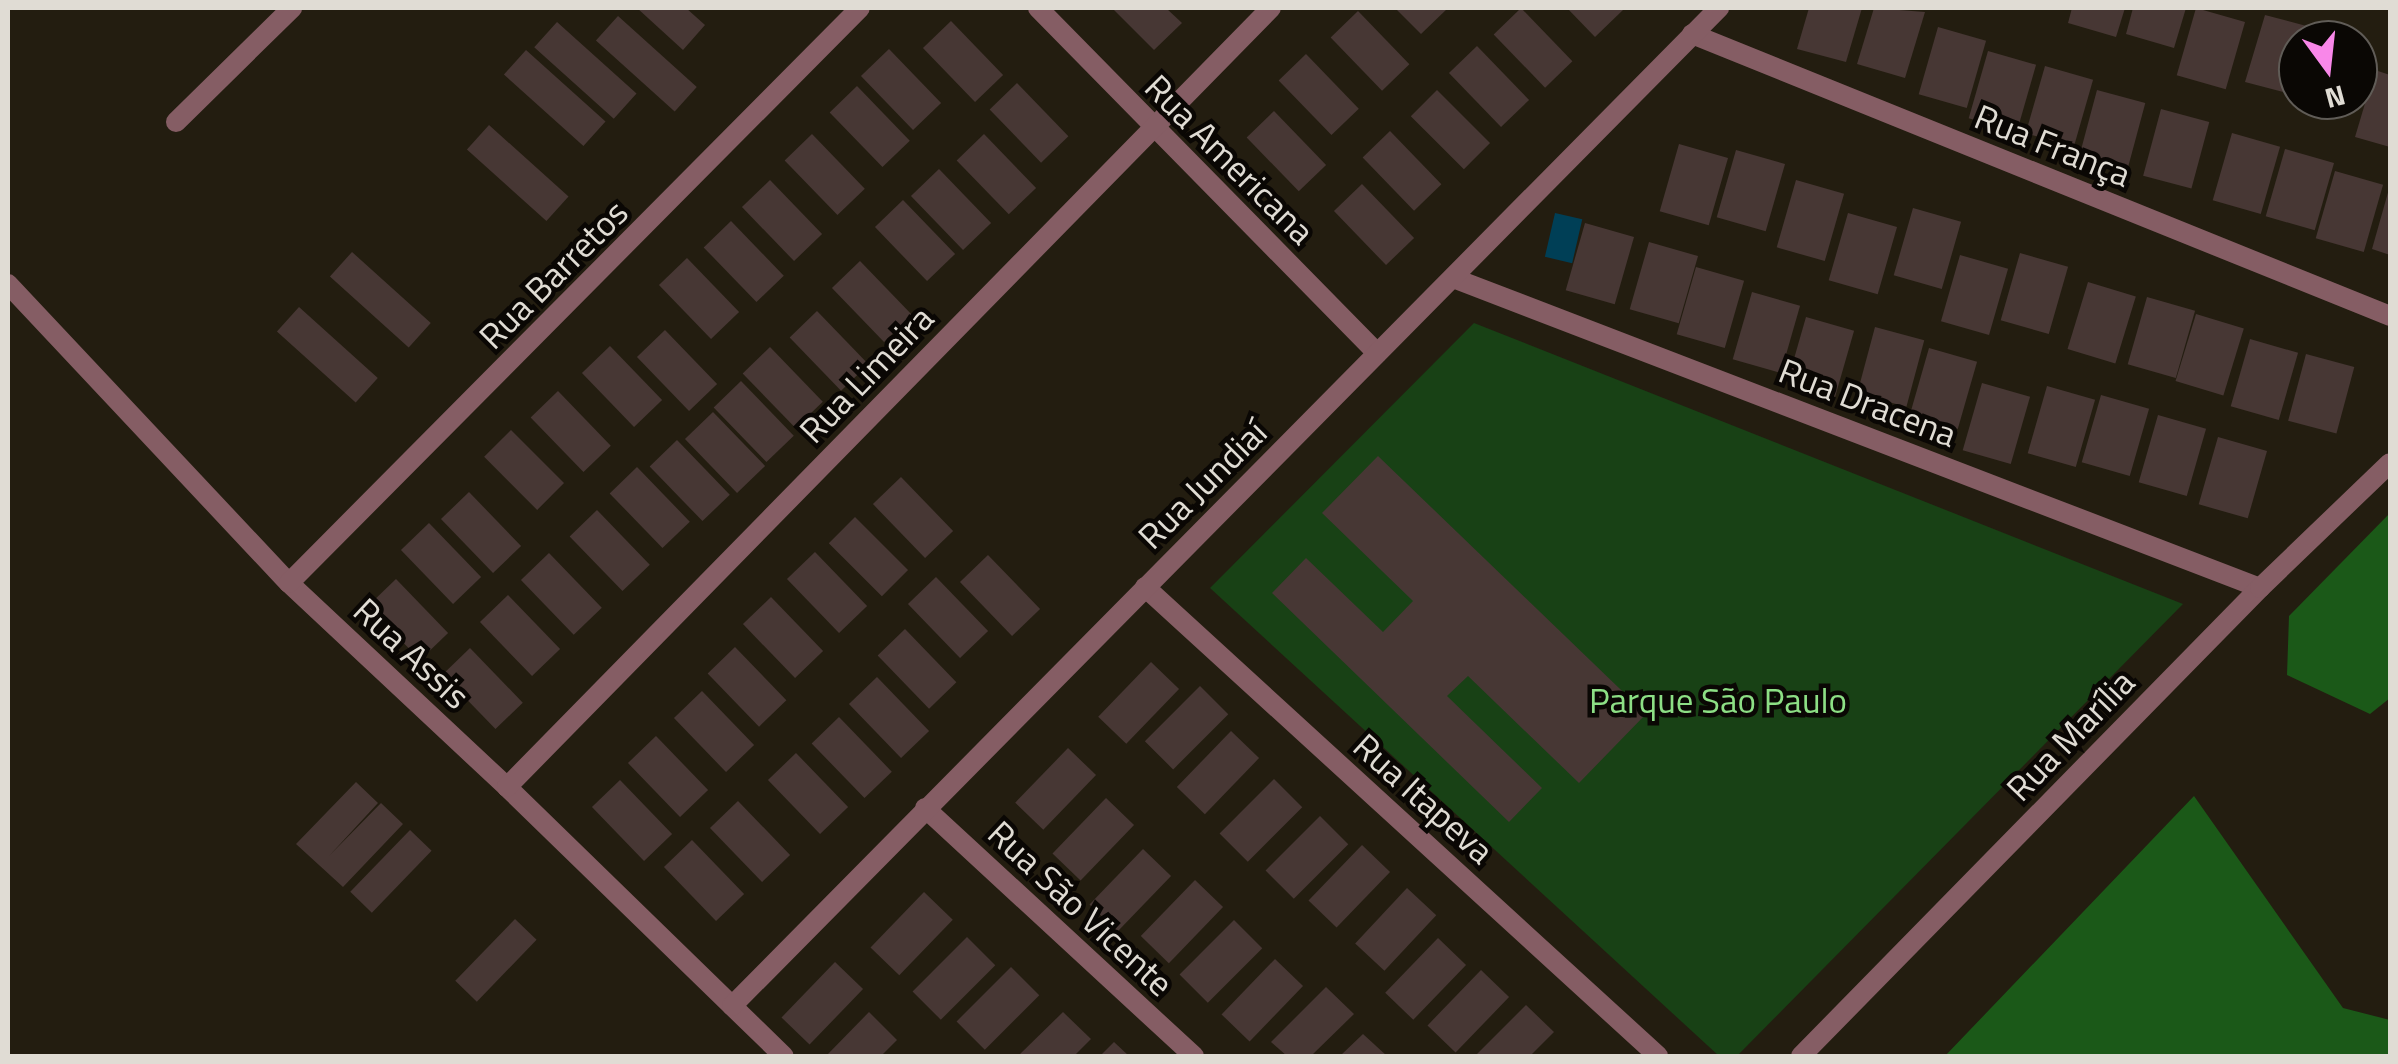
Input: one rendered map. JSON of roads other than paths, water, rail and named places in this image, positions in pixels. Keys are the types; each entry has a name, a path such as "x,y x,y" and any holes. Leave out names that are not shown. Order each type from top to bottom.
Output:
{"street":[{"path":"176,122 292,8"},
{"name":"Rua Barretos","path":"289,583 860,8"},
{"name":"Rua Americana","path":"1038,8 1152,129 1377,354"},
{"name":"Rua Limeira","path":"507,786 1271,8"},
{"name":"Rua Jundiaí","path":"732,1006 1718,8"},
{"name":"Rua França","path":"1692,34 2390,316"},
{"name":"Rua Dracena","path":"1453,278 2260,588"},
{"name":"Rua Assis","path":"8,284 289,583 507,786 784,1056"},
{"name":"Rua Marília","path":"1801,1056 2260,588 2390,464"},
{"name":"Rua Itapeva","path":"1145,587 1658,1056"},
{"name":"Rua São Vicente","path":"925,808 1194,1056"}],"water":[{"path":"1555,213 1582,219 1572,263 1545,257"}],"park label":[{"name":"Parque São Paulo","path":"1718,700"}]}
